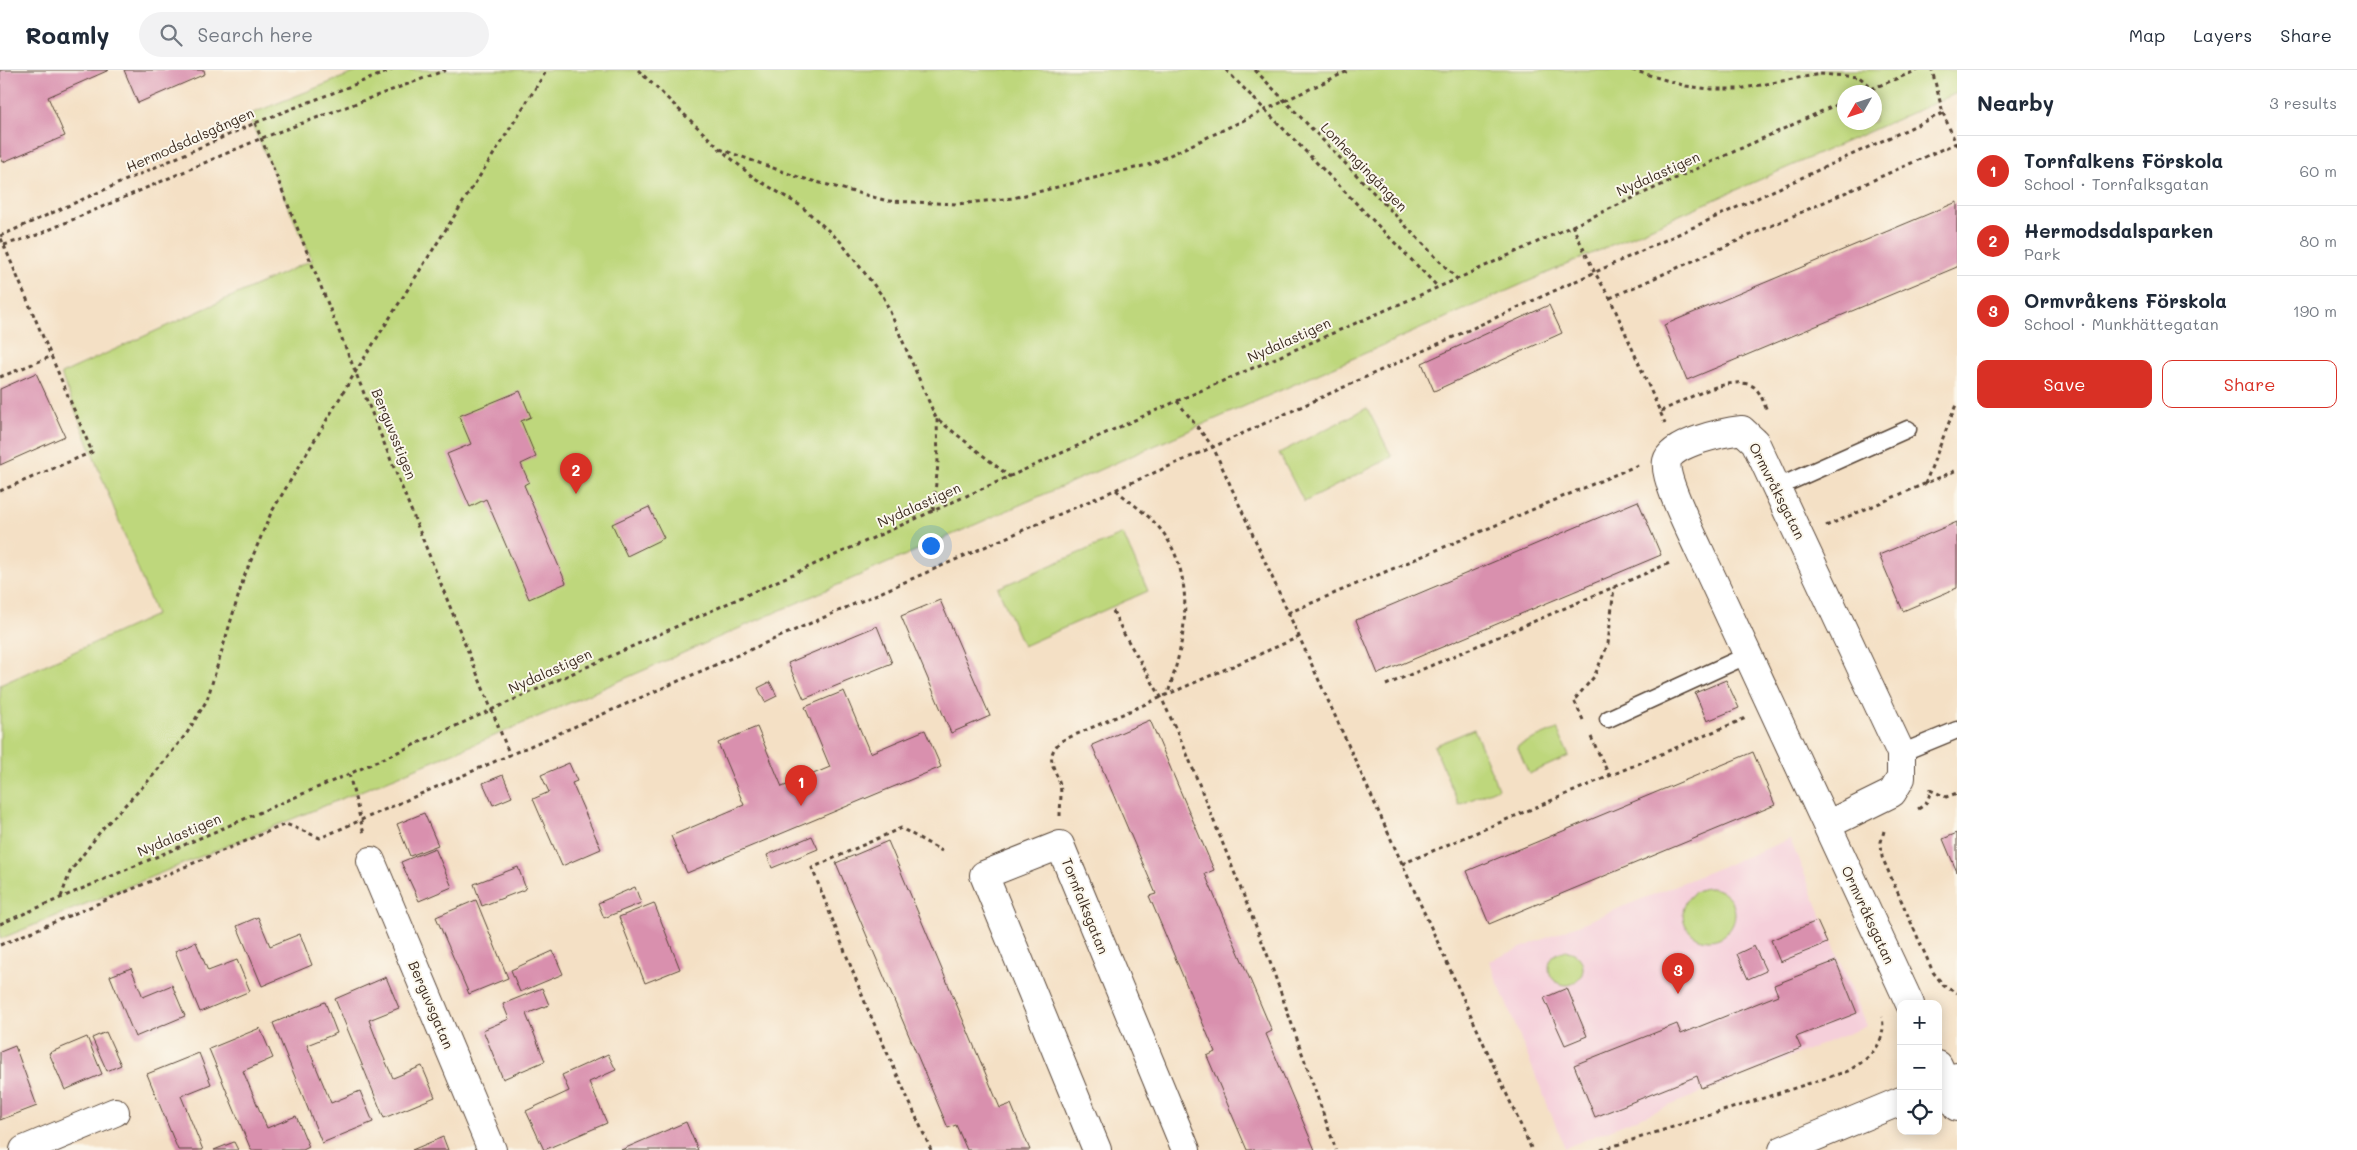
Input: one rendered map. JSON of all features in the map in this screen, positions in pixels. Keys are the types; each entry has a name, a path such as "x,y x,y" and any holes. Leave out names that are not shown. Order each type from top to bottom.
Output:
{"street":[{"name":"Ormvråksgatan","path":"1827,825 1892,793 1901,778 1901,753 1778,487 1755,442 1742,430 1721,432 1673,450 1666,460 1666,475 1699,550 1908,1000"},
{"name":"Tornfalksgatan","path":"1097,1150 984,876 1060,845 1186,1150"},
{"name":"Berguvsgatan","path":"371,861 492,1150"},
{"path":"1945,1077 1957,1107"},
{"path":"1782,1150 1897,1103"},
{"path":"24,1150 115,1112"}],"lane":[{"path":"1778,487 1908,429"},
{"path":"1608,719 1748,656"},
{"path":"1901,753 1957,730"}],"path":[{"name":"Hermodsdalsgången","path":"0,236 255,123 392,70"},
{"path":"4,245 37,235 262,138 446,70"},
{"path":"60,898 70,872 104,828 151,778 187,732 207,700 244,577 271,513 356,371 547,70"},
{"path":"638,70 720,149 753,176 801,206 840,241 884,298 936,418 938,464 933,511"},
{"path":"1226,70 1438,287"},
{"name":"Lonhengingången","path":"1255,70 1457,279"},
{"path":"720,149 798,178 888,201 958,204 1013,198 1151,164 1350,70"},
{"path":"1632,70 1686,86 1710,89 1739,89 1820,74 1859,77 1869,85"},
{"path":"1880,85 1918,70"},
{"path":"1610,298 1956,145 1943,113 1932,70"},
{"name":"Nydalastigen","path":"0,924 349,774 1177,401 1457,279 1837,104"},
{"path":"0,945 286,824 320,838 360,818 1213,447 1943,113"},
{"name":"Berguvsstigen","path":"255,123 510,754"},
{"path":"1288,613 1673,450 1661,411 1610,298 1572,225"},
{"path":"0,236 92,452 0,491"},
{"path":"0,377 50,357"},
{"path":"1177,401 1213,447 1532,1150"},
{"path":"1924,484 1957,402"},
{"path":"936,418 1010,477"},
{"path":"1800,537 1957,470"},
{"path":"1116,489 1151,518 1169,540 1181,572 1186,609 1184,637 1168,694"},
{"path":"1386,685 1699,550"},
{"path":"1585,725 1574,700 1594,677 1608,644 1614,587"},
{"path":"1113,611 1124,634 1161,697 1185,749 1269,959 1336,1150"},
{"path":"1060,845 1060,785 1052,770 1052,760 1054,748 1061,741 1299,637"},
{"path":"1402,864 1772,707"},
{"path":"1589,733 1609,775"},
{"path":"349,774 371,861"},
{"path":"931,1150 868,1010 812,868 901,828 942,851"},
{"path":"1913,1000 1944,986"},
{"path":"1601,1150 1848,1071 1862,1063 1881,1040 1884,1030 1881,1012 1897,1006"}],"shaded area":[{"path":"1790,839 1867,1026 1565,1148 1489,961"}],"green space":[{"path":"361,70 1957,70 1957,93 1882,126 1882,85 1837,85 1837,130 1873,130 492,737 0,939 0,685 156,615 61,374 312,260 248,115"},
{"path":"1367,408 1392,457 1304,502 1279,453"},
{"path":"1123,534 1148,591 1023,646 998,588"},
{"path":"1474,729 1498,788 1459,805 1434,746"},
{"path":"1557,729 1569,756 1529,774 1517,746"},
{"path":"1709,888 1719,890 1727,896 1733,904 1735,914 1733,924 1727,932 1719,938 1709,940 1699,938 1691,932 1685,924 1683,914 1685,904 1691,896 1699,890"},
{"path":"1566,951 1573,952 1578,956 1582,961 1582,975 1578,980 1573,984 1566,985 1559,984 1554,980 1550,975 1549,968 1550,961 1554,956 1559,952"}],"building":[{"path":"0,70 109,70 48,97 65,136 3,162 0,155"},
{"path":"124,70 204,70 205,74 138,103"},
{"path":"1957,202 1957,267 1687,380 1664,325"},
{"path":"1549,305 1562,333 1434,391 1422,363"},
{"path":"36,373 65,436 0,465 0,389"},
{"path":"520,391 531,417 521,421 536,457 521,464 529,482 524,485 566,583 529,599 486,499 470,507 447,454 471,444 459,416"},
{"path":"1638,501 1661,555 1378,674 1356,620"},
{"path":"649,507 664,538 627,556 612,524"},
{"path":"1957,522 1957,588 1903,611 1879,555"},
{"path":"940,600 990,716 951,733 901,616"},
{"path":"877,626 892,663 804,699 788,663"},
{"path":"1726,680 1739,708 1707,721 1695,693"},
{"path":"770,682 777,696 765,702 758,688"},
{"path":"844,691 870,753 925,730 941,767 687,873 671,836 744,805 718,743 757,727 782,787 830,767 805,707"},
{"path":"1150,720 1214,870 1205,874 1272,1031 1266,1034 1315,1150 1247,1150 1207,1056 1215,1052 1149,896 1156,894 1092,745"},
{"path":"1753,752 1775,805 1489,924 1467,871"},
{"path":"569,763 577,781 572,783 601,849 562,866 533,799 549,792 541,775"},
{"path":"503,775 512,797 493,805 483,783"},
{"path":"424,813 438,845 410,856 397,824"},
{"path":"1957,833 1957,872 1943,839"},
{"path":"812,836 818,849 772,868 767,855"},
{"path":"888,841 1000,1108 1011,1104 1030,1150 967,1150 956,1125 948,1128 836,863"},
{"path":"435,848 452,887 419,901 401,862"},
{"path":"518,867 526,889 482,906 474,884"},
{"path":"635,887 641,903 604,918 598,903"},
{"path":"476,900 508,978 469,994 436,917"},
{"path":"654,903 680,969 645,983 619,917"},
{"path":"258,917 270,946 300,934 312,965 262,986 237,926"},
{"path":"1817,921 1827,943 1780,962 1771,940"},
{"path":"196,942 208,971 237,960 250,991 200,1012 175,951"},
{"path":"1754,946 1766,971 1748,979 1737,954"},
{"path":"553,951 563,974 520,992 511,970"},
{"path":"1836,961 1857,1013 1796,1037 1801,1048 1701,1088 1697,1076 1595,1117 1574,1065 1677,1024 1681,1034 1778,995 1774,985"},
{"path":"131,968 143,997 172,985 185,1016 135,1037 110,976"},
{"path":"386,977 399,1008 369,1020 380,1049 393,1078 422,1066 435,1097 384,1118 335,999"},
{"path":"542,988 549,1005 526,1014 545,1061 503,1079 483,1030 509,1019 503,1004"},
{"path":"1567,988 1587,1036 1565,1045 1544,998"},
{"path":"325,1002 337,1033 307,1045 331,1103 360,1091 373,1122 322,1143 273,1023"},
{"path":"260,1028 273,1058 243,1071 267,1128 296,1116 309,1147 303,1150 251,1150 209,1049"},
{"path":"106,1032 121,1065 107,1071 92,1038"},
{"path":"87,1037 102,1074 65,1090 49,1053"},
{"path":"15,1046 37,1106 0,1120 0,1052"},
{"path":"199,1053 211,1084 181,1096 203,1150 178,1150 147,1074"},
{"path":"608,1054 616,1070 589,1082 607,1123 544,1150 526,1111 569,1091 562,1075"},
{"path":"686,1122 698,1150 621,1150"},
{"path":"443,1137 448,1150 412,1150"},
{"path":"234,1142 238,1150 214,1150"}],"place":[{"name":"Hermodsdalsparken","path":"576,494"},
{"name":"Tornfalkens Förskola","path":"801,806"},
{"name":"Ormvråkens Förskola","path":"1678,994"}]}
